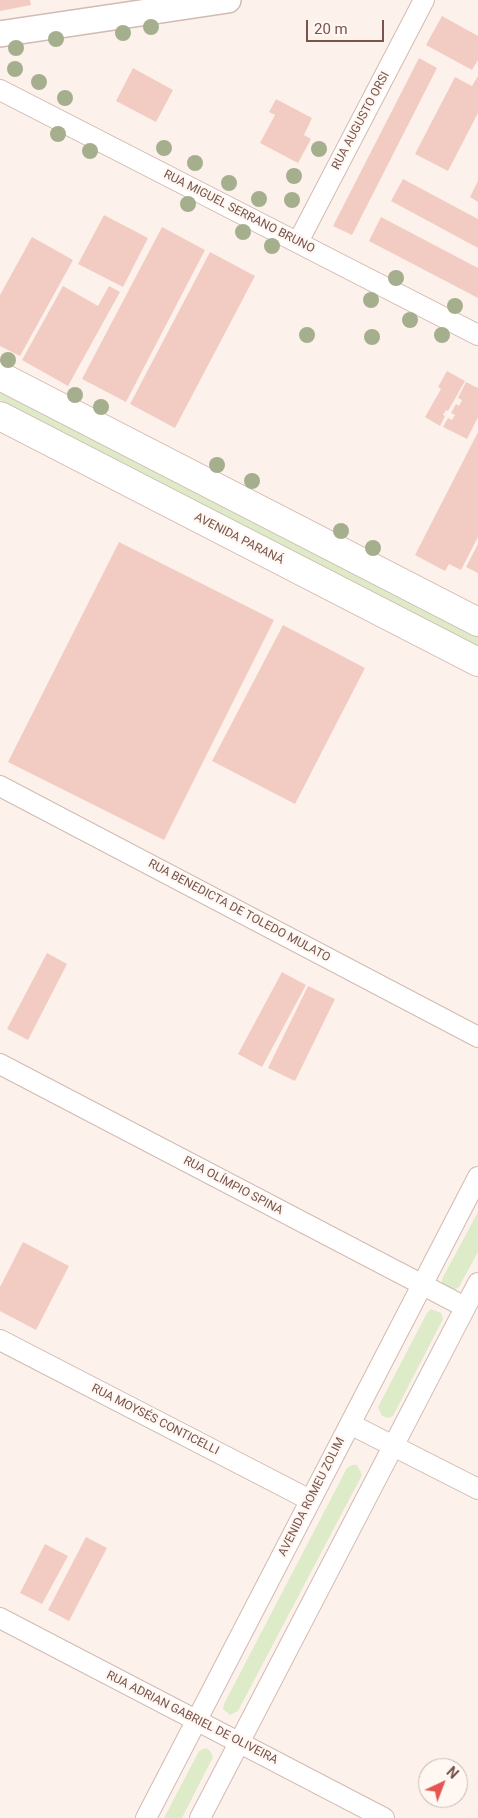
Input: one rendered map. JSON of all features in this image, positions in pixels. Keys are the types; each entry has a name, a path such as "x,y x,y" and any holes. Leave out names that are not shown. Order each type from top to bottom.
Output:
{"main road":[{"path":"0,376 478,622"},
{"name":"AVENIDA PARANÁ","path":"0,416 478,662"}],"street":[{"path":"0,34 228,0"},
{"name":"RUA AUGUSTO ORSI","path":"298,242 424,0"},
{"name":"RUA MIGUEL SERRANO BRUNO","path":"0,90 478,335"},
{"name":"RUA BENEDICTA DE TOLEDO MULATO","path":"0,786 478,1036"},
{"name":"RUA OLÍMPIO SPINA","path":"0,1064 465,1308"},
{"name":"AVENIDA ROMEU ZOLIM","path":"146,1818 478,1177"},
{"path":"200,1818 478,1283"},
{"name":"RUA MOYSÉS CONTICELLI","path":"0,1340 310,1500"},
{"path":"350,1424 478,1489"},
{"name":"RUA ADRIAN GABRIEL DE OLIVEIRA","path":"0,1618 384,1818"}],"green space":[{"path":"0,385 478,635 478,649 0,400"},
{"path":"478,1212 478,1252 459,1287 453,1291 442,1284 442,1279"},
{"path":"431,1309 441,1313 443,1319 393,1416 388,1418 382,1416 378,1407 427,1313"},
{"path":"357,1465 362,1475 238,1711 230,1715 223,1709 224,1704 347,1468"},
{"path":"206,1748 213,1757 182,1818 164,1818 199,1751"}],"building":[{"path":"0,0 30,0 31,5 0,11"},
{"path":"442,16 478,36 478,60 472,70 426,45"},
{"path":"419,58 437,68 352,235 333,226"},
{"path":"133,68 173,90 156,122 116,101"},
{"path":"478,76 478,113 448,171 415,154 455,77 472,86"},
{"path":"276,99 312,118 304,135 311,139 298,163 260,143 275,115 269,112"},
{"path":"403,179 478,219 478,248 391,201"},
{"path":"478,181 478,202 470,197"},
{"path":"104,215 148,238 123,287 78,264"},
{"path":"381,217 478,268 478,298 369,241"},
{"path":"162,227 205,250 126,402 82,379"},
{"path":"32,237 73,260 20,356 0,346 0,295"},
{"path":"210,252 255,276 175,428 130,404"},
{"path":"63,286 98,306 109,286 120,292 68,386 22,360"},
{"path":"447,371 465,381 448,411 446,410 443,415 445,416 440,426 425,417 441,389 438,387"},
{"path":"466,382 478,388 478,417 467,439 443,427 448,418 452,420 455,415 451,413 456,404 459,406 462,400 458,398"},
{"path":"478,432 478,537 461,570 449,564 445,571 415,555"},
{"path":"119,542 274,620 164,840 8,762"},
{"path":"478,544 478,573 466,567"},
{"path":"283,625 365,668 295,804 212,761"},
{"path":"47,953 67,964 28,1040 7,1029"},
{"path":"282,972 306,985 262,1067 238,1054"},
{"path":"308,986 335,999 295,1081 268,1068"},
{"path":"23,1242 69,1266 36,1330 0,1311 0,1287"},
{"path":"86,1537 107,1548 69,1621 48,1610"},
{"path":"45,1544 68,1556 42,1604 20,1593"}]}
